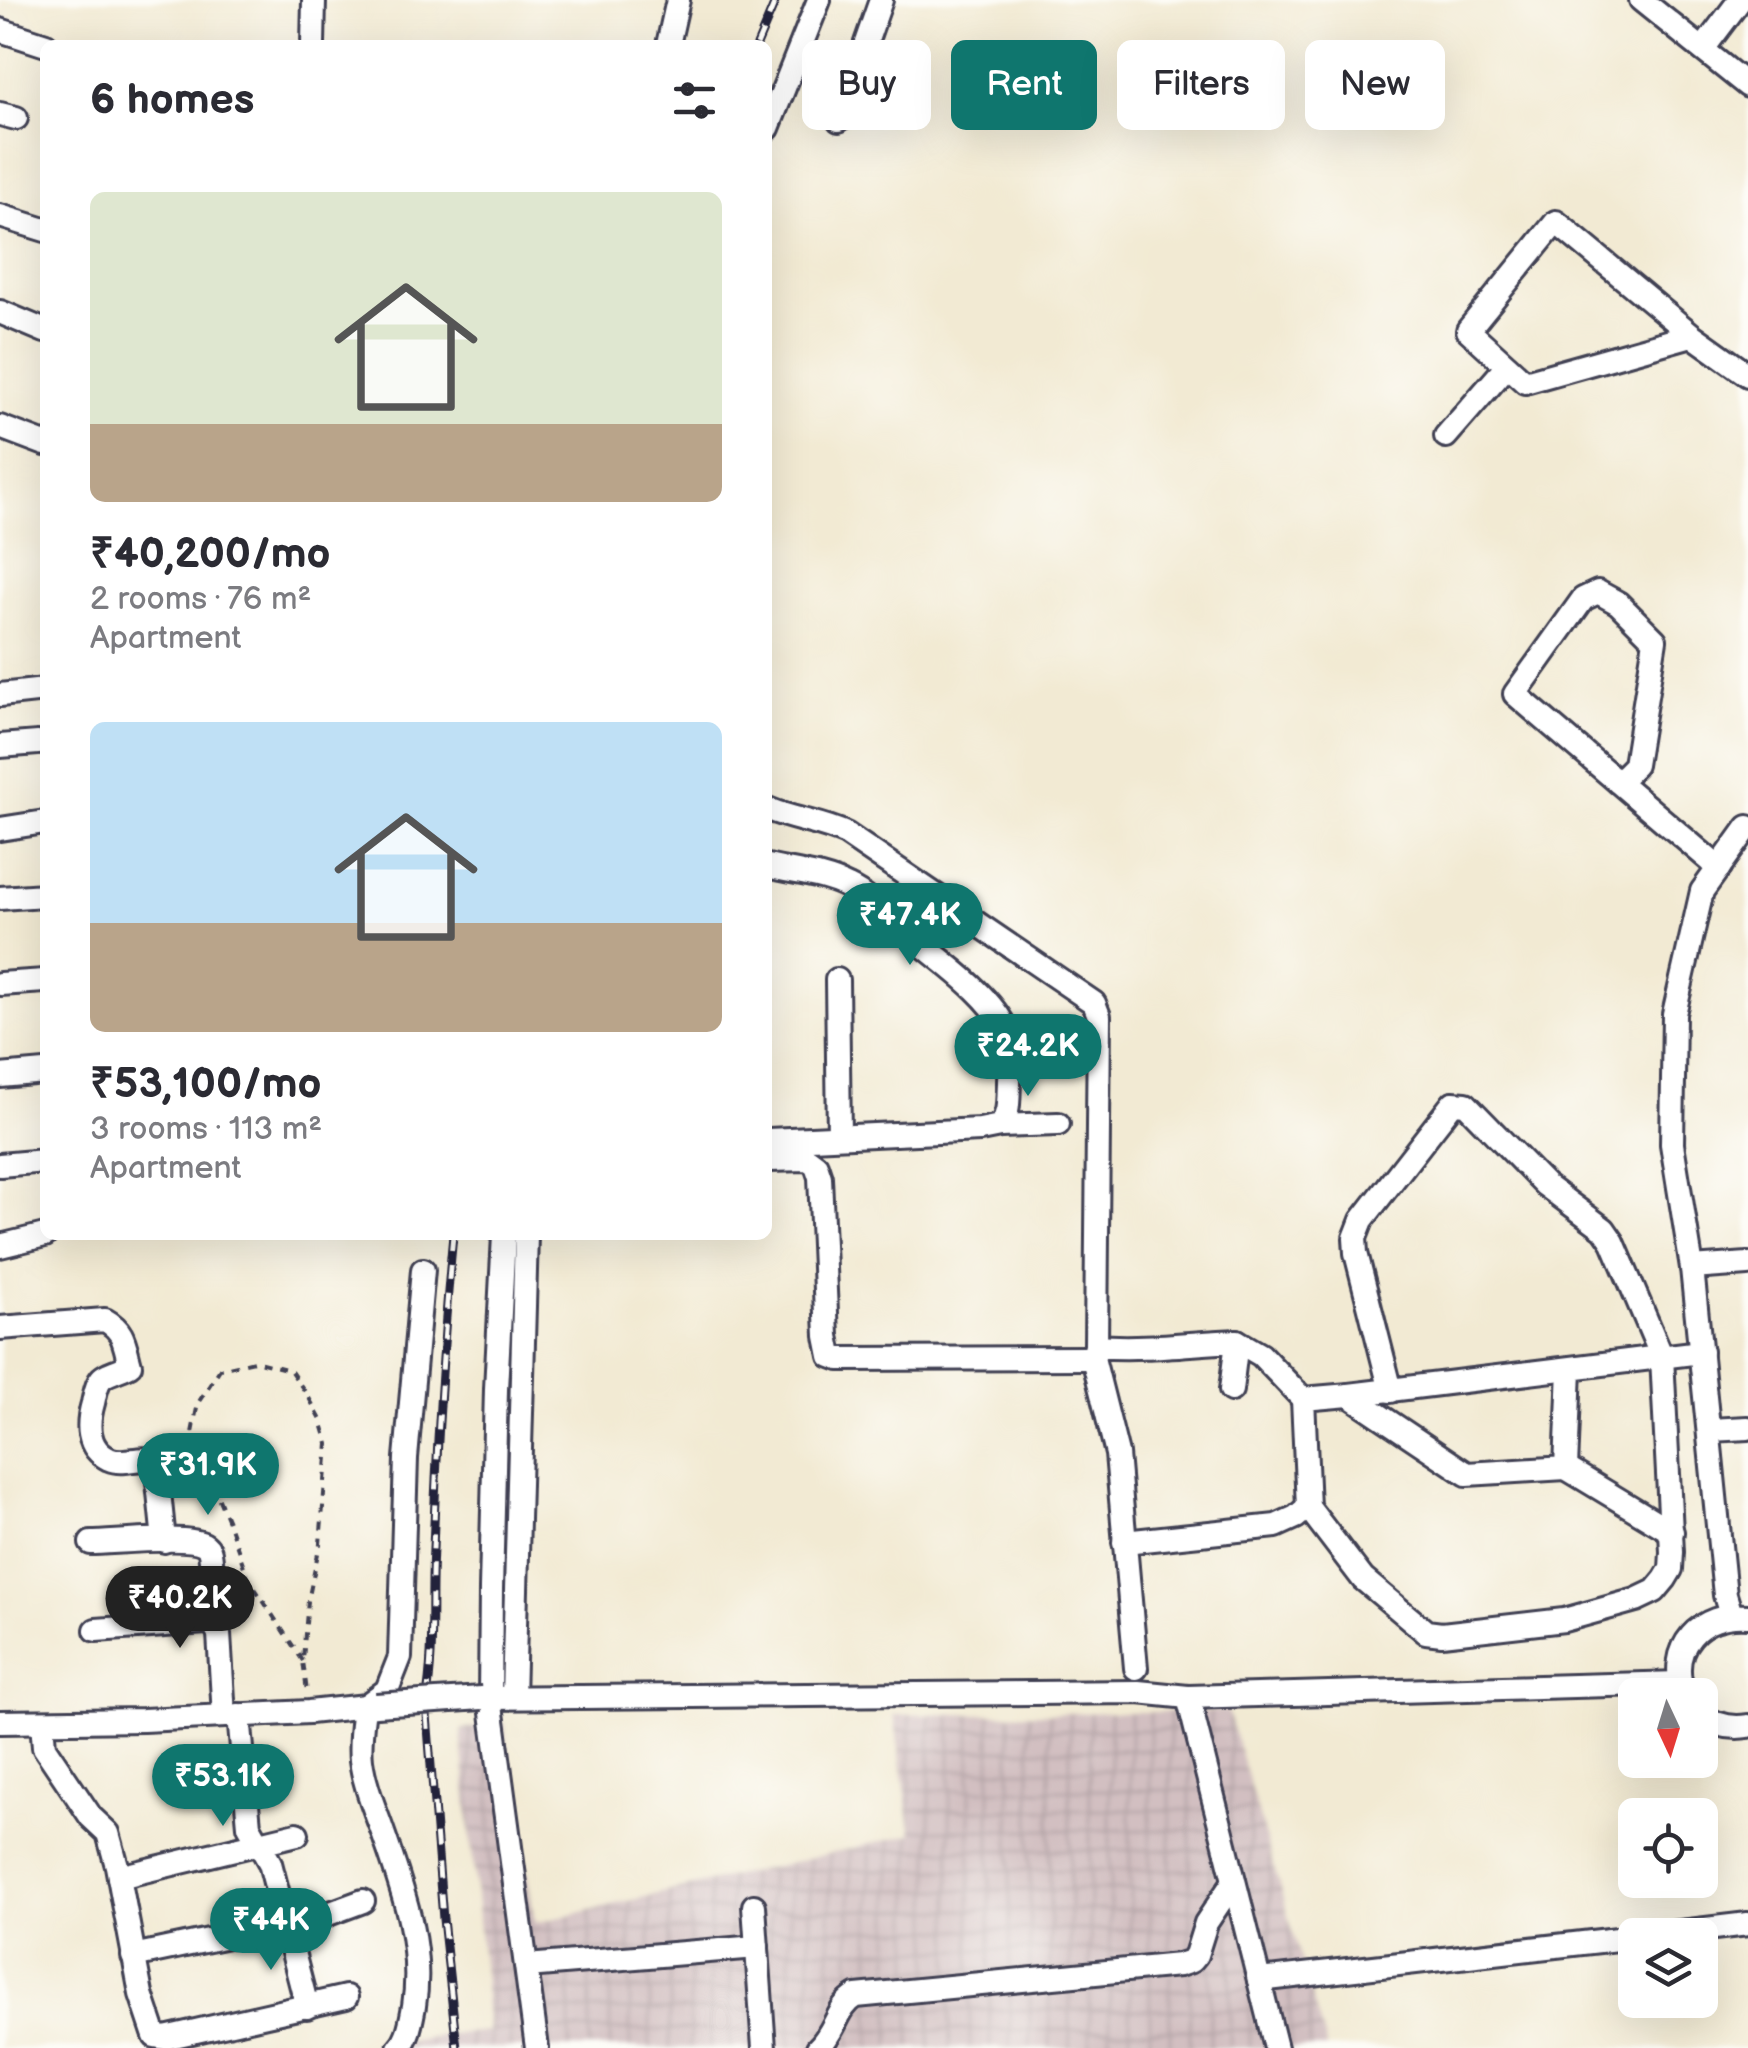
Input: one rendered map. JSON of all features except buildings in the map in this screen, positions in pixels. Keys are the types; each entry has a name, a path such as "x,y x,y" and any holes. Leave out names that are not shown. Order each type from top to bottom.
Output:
{"street":[{"path":"313,40 314,0"},
{"path":"669,40 678,0"},
{"path":"772,118 819,0"},
{"path":"868,40 882,0"},
{"path":"1641,0 1748,86"},
{"path":"1703,49 1740,0"},
{"path":"0,30 40,43"},
{"path":"0,216 40,228"},
{"path":"1692,336 1525,382 1468,330 1556,222 1692,336 1748,375"},
{"path":"0,312 40,328"},
{"path":"1446,436 1507,366"},
{"path":"0,427 40,442"},
{"path":"1618,782 1635,766 1656,640 1618,603 1598,592 1583,599 1515,694 1618,782 1719,868"},
{"path":"0,694 40,690"},
{"path":"0,746 38,743"},
{"path":"772,810 846,834 1094,1003 1099,1016 1094,1352 1118,1454 1136,1668"},
{"path":"0,829 40,823"},
{"path":"1680,1678 1678,1664 1684,1646 1696,1630 1712,1620 1740,1616 1724,1595 1692,1268 1672,1144 1674,1014 1702,891 1748,827"},
{"path":"772,867 816,874 850,888 930,950 986,1002 1002,1021 1010,1050 1007,1117 1000,1126"},
{"path":"0,898 40,895"},
{"path":"837,980 839,1136"},
{"path":"0,984 40,981"},
{"path":"0,1076 40,1072"},
{"path":"772,1160 808,1159 820,1177 830,1356 840,1359 1094,1352 1238,1341 1261,1355 1303,1400 1308,1507 1363,1579 1426,1632 1442,1634 1564,1620 1655,1591 1671,1569 1662,1357 1613,1242 1604,1228 1544,1184 1466,1104 1453,1103 1362,1220 1355,1238 1391,1391"},
{"path":"772,1140 1058,1124"},
{"path":"0,1165 40,1161"},
{"path":"0,1246 40,1236"},
{"path":"504,1240 495,1425 495,1698 537,2048"},
{"path":"495,1698 519,1414 526,1240"},
{"path":"1692,1268 1748,1264"},
{"path":"398,2048 410,2026 416,1992 415,1946 408,1902 360,1758 370,1706 388,1690 400,1657 406,1458 423,1270"},
{"path":"0,1328 105,1320 117,1326 130,1366 103,1376 89,1417 90,1438 95,1449 115,1462 150,1458 156,1462 164,1541"},
{"path":"1231,1390 1238,1341"},
{"path":"1303,1400 1701,1352"},
{"path":"1566,1468 1570,1368"},
{"path":"1349,1395 1467,1474 1566,1468 1672,1532"},
{"path":"1710,1430 1748,1428"},
{"path":"1124,1542 1276,1526 1308,1507"},
{"path":"91,1543 182,1540 210,1549 214,1624 219,1634 249,1826 270,1863 306,2006"},
{"path":"96,1630 214,1624"},
{"path":"0,1722 231,1716 495,1698 1138,1692 1188,1697 1618,1690"},
{"path":"1188,1697 1276,2048"},
{"path":"42,1722 44,1747 91,1817 108,1832 133,1956 155,2036 160,2039 346,1997"},
{"path":"1718,1724 1747,1729"},
{"path":"119,1877 297,1834"},
{"path":"818,2048 830,2036 844,2005 856,1996 1190,1961 1196,1955 1206,1923 1234,1881"},
{"path":"133,1956 301,1924 363,1901"},
{"path":"754,1906 764,2048"},
{"path":"1718,1928 1748,1924"},
{"path":"1259,1980 1618,1939"},
{"path":"528,1966 757,1947"}],"path":[{"path":"303,1661 248,1578 192,1433 198,1403 220,1370 254,1361 290,1370 321,1420 328,1444 320,1544 308,1601 303,1661 309,1712"}],"shaded area":[{"path":"1228,1711 1327,2048 383,2048 435,2036 488,2031 461,1730 504,1723 535,1923 912,1834 894,1715"}],"railway":[{"path":"759,40 776,0"},
{"path":"453,1240 438,1431 426,1702 457,2048"}]}
